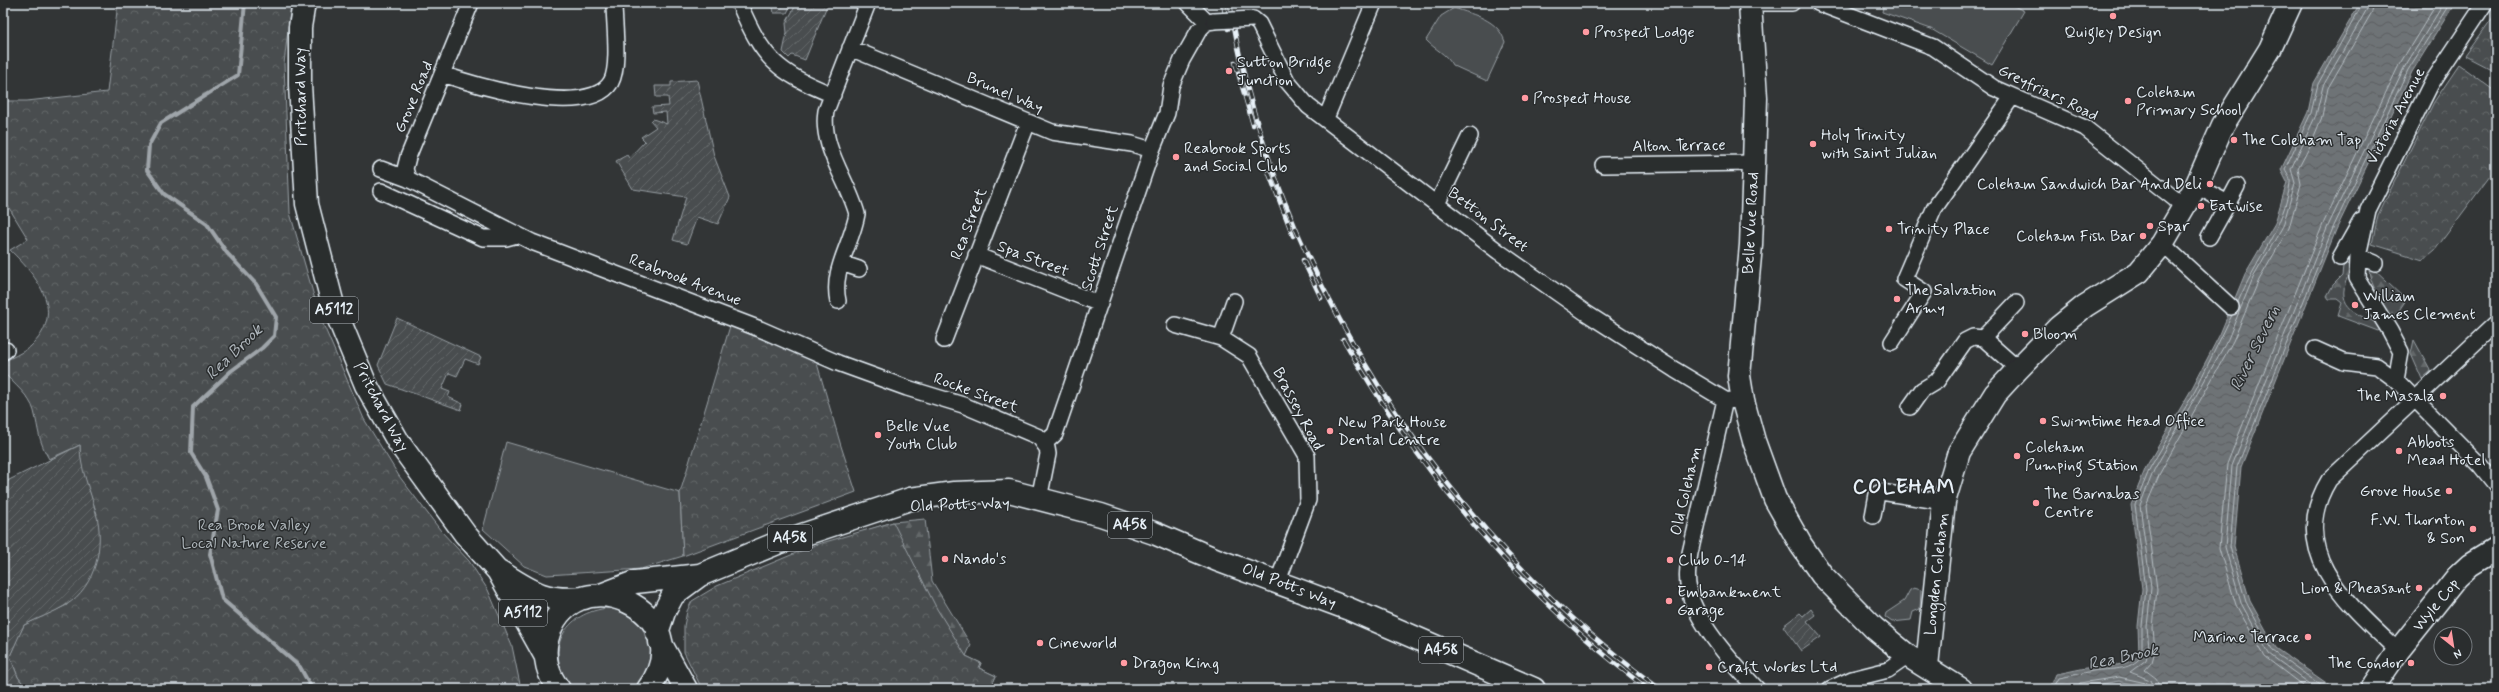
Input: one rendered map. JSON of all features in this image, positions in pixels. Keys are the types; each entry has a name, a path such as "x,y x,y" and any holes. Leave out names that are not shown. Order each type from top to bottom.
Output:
{"main road":[{"name":"Pritchard Way","path":"304,3 300,27 300,86 307,204 332,305 366,385 399,443 465,534 498,571 548,672 559,689"},
{"name":"Belle Vue Road","path":"1750,3 1756,98 1751,245 1739,376 1730,404 1754,441 1775,499 1801,545 1822,575 1874,628 1917,661 1961,689"},
{"name":"Longden Coleham","path":"1917,661 1944,502 1963,446 1995,394 2018,369 2060,327 2085,306 2139,272 2162,244 2196,186 2223,125 2270,49 2291,3"},
{"name":"Old Potts Way","path":"659,637 664,612 673,595 700,575 775,544 910,498 1009,491 1101,515 1154,533 1211,557 1349,609 1534,689"},
{"name":"Wyle Cop","path":"2372,689 2398,651 2457,578 2470,565 2496,549"},
{"name":"Pritchard Way","path":"498,571 536,594 560,600 591,597"},
{"name":"Old Potts Way","path":"591,597 635,582 700,575"},
{"name":"A458","path":"548,672 549,634 554,623 566,609 591,597 617,597 637,606 649,617 659,637 660,664 648,689"},
{"path":"659,637 686,689"}],"street":[{"name":"Grove Road","path":"408,179 405,169 408,157 471,3"},
{"path":"442,74 492,90 535,98 595,95 605,89 611,81 614,70 614,3"},
{"path":"739,3 758,43 773,62 793,78 833,95"},
{"path":"838,301 835,288 836,277 857,214 827,138 824,124 850,48 868,3"},
{"path":"1188,3 1206,24"},
{"path":"1326,118 1374,3"},
{"path":"1750,3 1792,3"},
{"name":"Greyfriars Road","path":"1818,3 1933,47 1994,88 2085,128 2185,207"},
{"name":"Victoria Avenue","path":"2396,380 2401,352 2357,278 2358,256 2368,210 2431,84 2485,3"},
{"name":"Betton Street","path":"1206,24 1253,19 1259,24 1287,81 1308,106 1326,118 1510,260 1586,313 1730,404"},
{"name":"Scott Street","path":"1044,443 1055,434 1152,150 1167,114 1171,86 1182,60 1206,24"},
{"name":"Brunel Way","path":"850,48 1052,132 1132,144 1152,150"},
{"path":"1892,342 1924,292 1904,279 1934,209 2012,97"},
{"name":"Rea Street","path":"944,340 1028,122"},
{"path":"1437,204 1470,136"},
{"name":"Alton Terrace","path":"1603,165 1754,163"},
{"path":"381,169 408,179"},
{"name":"Reabrook Avenue","path":"408,179 517,235 760,329 838,363"},
{"path":"2196,186 2228,203"},
{"path":"2209,237 2237,186"},
{"name":"Reabrook Avenue","path":"382,191 483,238 506,238 517,235"},
{"path":"2340,258 2368,210"},
{"path":"2169,250 2231,307"},
{"name":"Spa Street","path":"976,256 1100,304"},
{"path":"2358,256 2375,263"},
{"path":"841,263 859,269"},
{"path":"1221,338 1234,301"},
{"path":"1983,338 2016,303"},
{"path":"2398,651 2353,609 2327,574 2317,550 2313,524 2316,505 2329,480 2496,323"},
{"name":"Brassey Road","path":"1175,325 1221,338 1249,356 1307,456 1308,500 1278,581"},
{"path":"1910,407 1922,390 1937,381 1965,341 1973,337 1983,338 2018,369"},
{"path":"2316,350 2344,362 2377,366 2396,380 2413,400 2480,465 2496,485"},
{"name":"Rocke Street","path":"838,363 907,388 963,404 1039,437 1044,443"},
{"name":"Old Coleham","path":"1730,404 1690,553 1687,572 1689,591 1698,612 1717,643 1757,689"},
{"path":"1039,499 1048,454 1044,443"},
{"path":"1873,516 1877,494 1881,492 1944,502"},
{"path":"1830,689 1852,679 1917,661"}],"green space":[{"name":"Rea Brook Valley Local Nature Reserve","path":"118,3 291,3 284,64 290,213 320,317 364,419 399,476 441,531 469,561 488,590 512,646 521,689 27,689 18,677 10,656 17,639 24,625 67,605 97,514 80,464 80,445 49,459 41,441 32,405 21,390 3,372 3,362 30,347 41,334 46,321 47,308 44,296 38,284 30,272 10,250 28,239 3,198 3,101 27,101 107,92"},
{"path":"772,3 792,3 787,13 774,13"},
{"path":"797,3 828,3 805,60 792,55 789,58 783,52 787,33 786,23"},
{"path":"1884,3 2008,3 2024,11 1992,65 1931,29 1882,12"},
{"path":"1454,8 1484,19 1497,28 1502,34 1505,42 1487,81 1452,65 1444,55 1426,40 1441,16"},
{"path":"2496,13 2496,72 2465,56"},
{"path":"2459,65 2496,92 2496,168 2435,250 2423,260 2372,244 2378,215 2434,102"},
{"path":"697,80 714,156 730,197 718,224 697,217 687,244 673,240 686,197 633,189 616,161 627,155 629,158 645,141 641,137 656,127 651,121 653,119 667,124 666,112 653,113 652,107 669,106 668,97 656,97 655,86 671,86 671,82"},
{"path":"2347,263 2351,269 2344,292 2345,300 2355,312 2384,326 2378,331 2338,316 2342,303 2337,299 2329,299 2327,296 2333,285 2342,276 2343,267"},
{"path":"2369,265 2406,300 2391,322 2371,279"},
{"path":"397,318 481,357 478,364 465,359 457,376 449,373 442,389 450,392 448,397 463,404 461,410 387,384 378,365"},
{"path":"730,326 816,360 856,492 683,556 680,493"},
{"path":"2414,340 2431,371 2422,379 2411,354"},
{"path":"506,442 680,493 683,556 641,569 547,575 524,566 483,529"},
{"path":"80,445 83,471 99,525 96,564 85,587 76,597 61,608 24,625 10,656 18,677 27,689 3,689 3,483"},
{"path":"925,519 932,581 971,645 966,656 981,663 979,668 996,676 991,687 997,689 880,689 845,537 893,522"},
{"path":"893,522 937,609 966,656 981,663 979,668 996,676 991,687 997,689 702,689 684,652 684,626 687,611 692,601 717,586 815,545"},
{"path":"1914,588 1921,590 1920,609 1913,612 1911,620 1892,622 1885,617 1886,613 1904,601 1910,590"},
{"path":"610,608 624,613 644,630 649,640 652,652 651,664 646,676 637,689 573,689 564,675 559,661 559,648 562,636 570,625 580,617 594,611"},
{"path":"1811,609 1815,615 1807,621 1821,637 1801,651 1783,626 1800,613 1803,616"},
{"path":"2119,681 2150,689 2072,689"}],"water":[{"name":"River Severn","path":"2360,3 2455,3 2412,72 2336,230 2241,467 2234,547 2250,601 2276,648 2335,689 2150,689 2119,681 2072,689 2046,689 2051,686 2056,674 2124,664 2139,655 2138,626 2142,589 2131,505 2146,467 2191,390 2220,334 2245,274 2275,223 2287,182 2281,170 2308,112 2314,83"}],"waterway":[{"name":"Rea Brook","path":"245,3 238,75 161,123 149,145 147,170 164,194 207,224 227,253 256,284 276,317 274,336 262,348 231,371 193,407 191,453 206,477 218,510 210,554 222,599 300,667 312,689"}],"railway":[{"path":"1223,3 1228,29"},
{"path":"1230,3 1251,102 1284,200 1327,295 1379,387 1440,473 1507,553 1581,626 1660,689"},
{"path":"1235,62 1253,125"},
{"path":"1268,171 1293,236"},
{"path":"1303,260 1321,298"},
{"path":"1343,339 1373,389 1406,437 1440,484 1478,529 1517,573 1558,614 1602,653 1648,689"}],"place":[{"name":"Quigley Design","path":"2113,16"},
{"name":"Prospect Lodge","path":"1586,32"},
{"name":"Sutton Bridge Junction","path":"1229,71"},
{"name":"Prospect House","path":"1525,98"},
{"name":"Coleham Primary School","path":"2128,101"},
{"name":"The Coleham Tap","path":"2234,140"},
{"name":"Holy Trinity with Saint Julian","path":"1813,144"},
{"name":"Reabrook Sports and Social Club","path":"1176,157"},
{"name":"Coleham Sandwich Bar And Deli","path":"2210,184"},
{"name":"Eatwise","path":"2201,206"},
{"name":"Spar","path":"2150,226"},
{"name":"Trinity Place","path":"1889,229"},
{"name":"Coleham Fish Bar","path":"2143,236"},
{"name":"The Salvation Army","path":"1897,299"},
{"name":"William James Clement","path":"2355,305"},
{"name":"Bloom","path":"2025,334"},
{"name":"The Masala","path":"2443,396"},
{"name":"Swimtime Head Office","path":"2043,421"},
{"name":"New Park House Dental Centre","path":"1330,431"},
{"name":"Belle Vue Youth Club","path":"878,435"},
{"name":"Abbots Mead Hotel","path":"2399,451"},
{"name":"Coleham Pumping Station","path":"2017,456"},
{"name":"Grove House","path":"2449,491"},
{"name":"The Barnabas Centre","path":"2036,503"},
{"name":"F.W. Thornton & Son","path":"2473,529"},
{"name":"Nando's","path":"945,559"},
{"name":"Club 0-14","path":"1670,560"},
{"name":"Lion & Pheasant","path":"2419,588"},
{"name":"Embankment Garage","path":"1669,601"},
{"name":"Marine Terrace","path":"2308,637"},
{"name":"Cineworld","path":"1040,643"},
{"name":"Dragon King","path":"1124,663"},
{"name":"The Condor","path":"2411,663"},
{"name":"Craft Works Ltd","path":"1709,667"}],"district":[{"name":"COLEHAM","path":"1904,487"}]}
